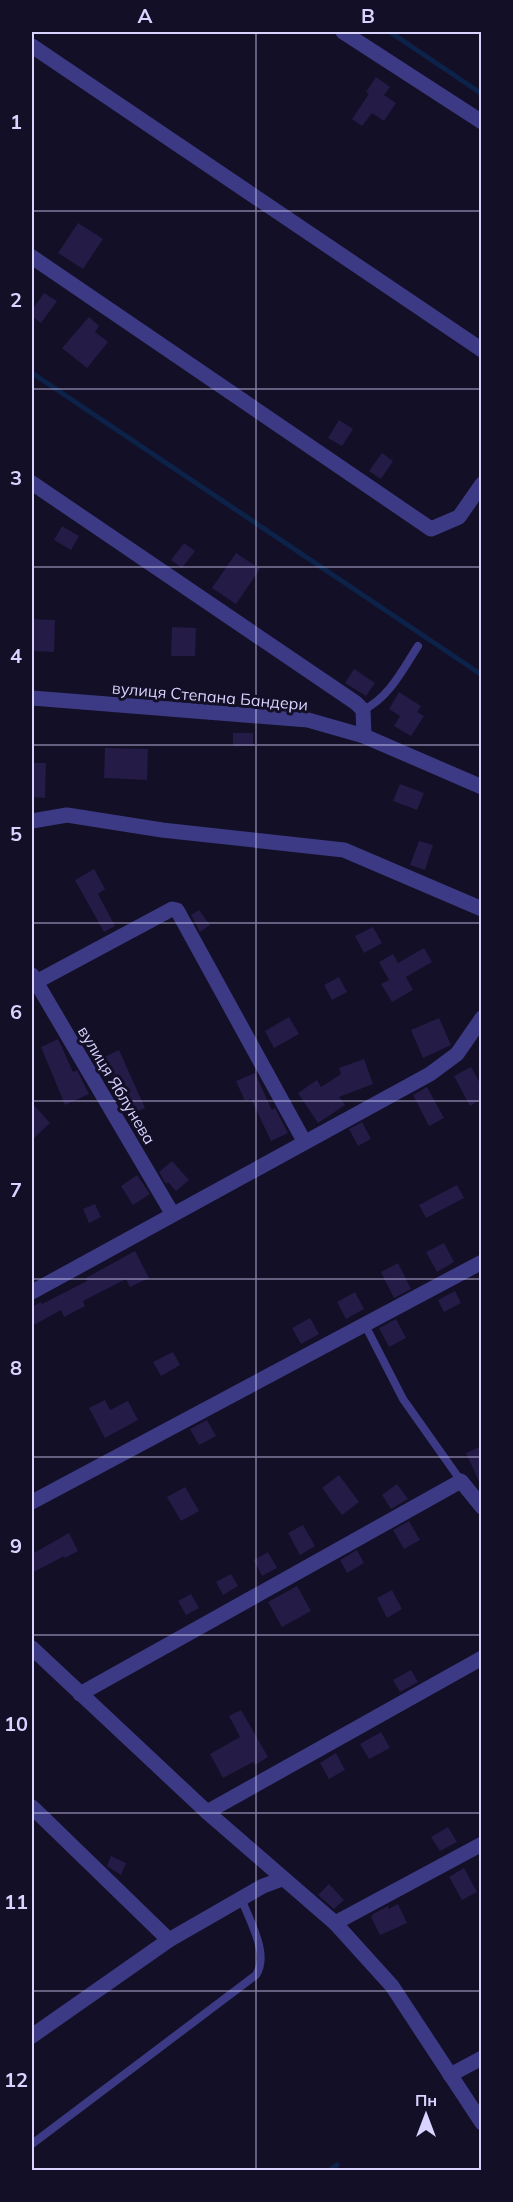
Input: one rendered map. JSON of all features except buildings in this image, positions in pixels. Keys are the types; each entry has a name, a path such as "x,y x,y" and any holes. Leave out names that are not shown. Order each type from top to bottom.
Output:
{"street":[{"path":"342,32 482,122"},
{"path":"32,46 482,350"},
{"path":"32,257 431,529 459,517 482,484"},
{"path":"32,483 335,688 363,710 364,736"},
{"name":"вулиця Степана Бандери","path":"32,698 308,720 364,736 482,787"},
{"path":"32,822 67,814 162,830 344,850 482,909"},
{"path":"34,978 172,909 177,910 304,1141"},
{"name":"вулиця Яблунева","path":"34,978 172,1213"},
{"path":"32,1290 430,1074 457,1054 482,1018"},
{"path":"32,1502 363,1323 482,1262"},
{"path":"80,1694 461,1481 482,1507"},
{"path":"32,1648 207,1812 335,1923 392,1986 482,2123"},
{"path":"207,1812 482,1658"},
{"path":"32,1807 169,1940"},
{"path":"335,1923 482,1844"},
{"path":"34,2031 169,1940 241,1898 282,1879"},
{"path":"450,2075 482,2058"}],"lane":[{"path":"363,710 372,706 391,687 418,646"},
{"path":"363,1323 403,1399 461,1481"},
{"path":"32,2144 256,1975 262,1960 260,1949 241,1898"}],"waterway":[{"path":"390,32 482,94"},
{"path":"32,373 482,675"},
{"path":"330,2170 337,2165"}]}
